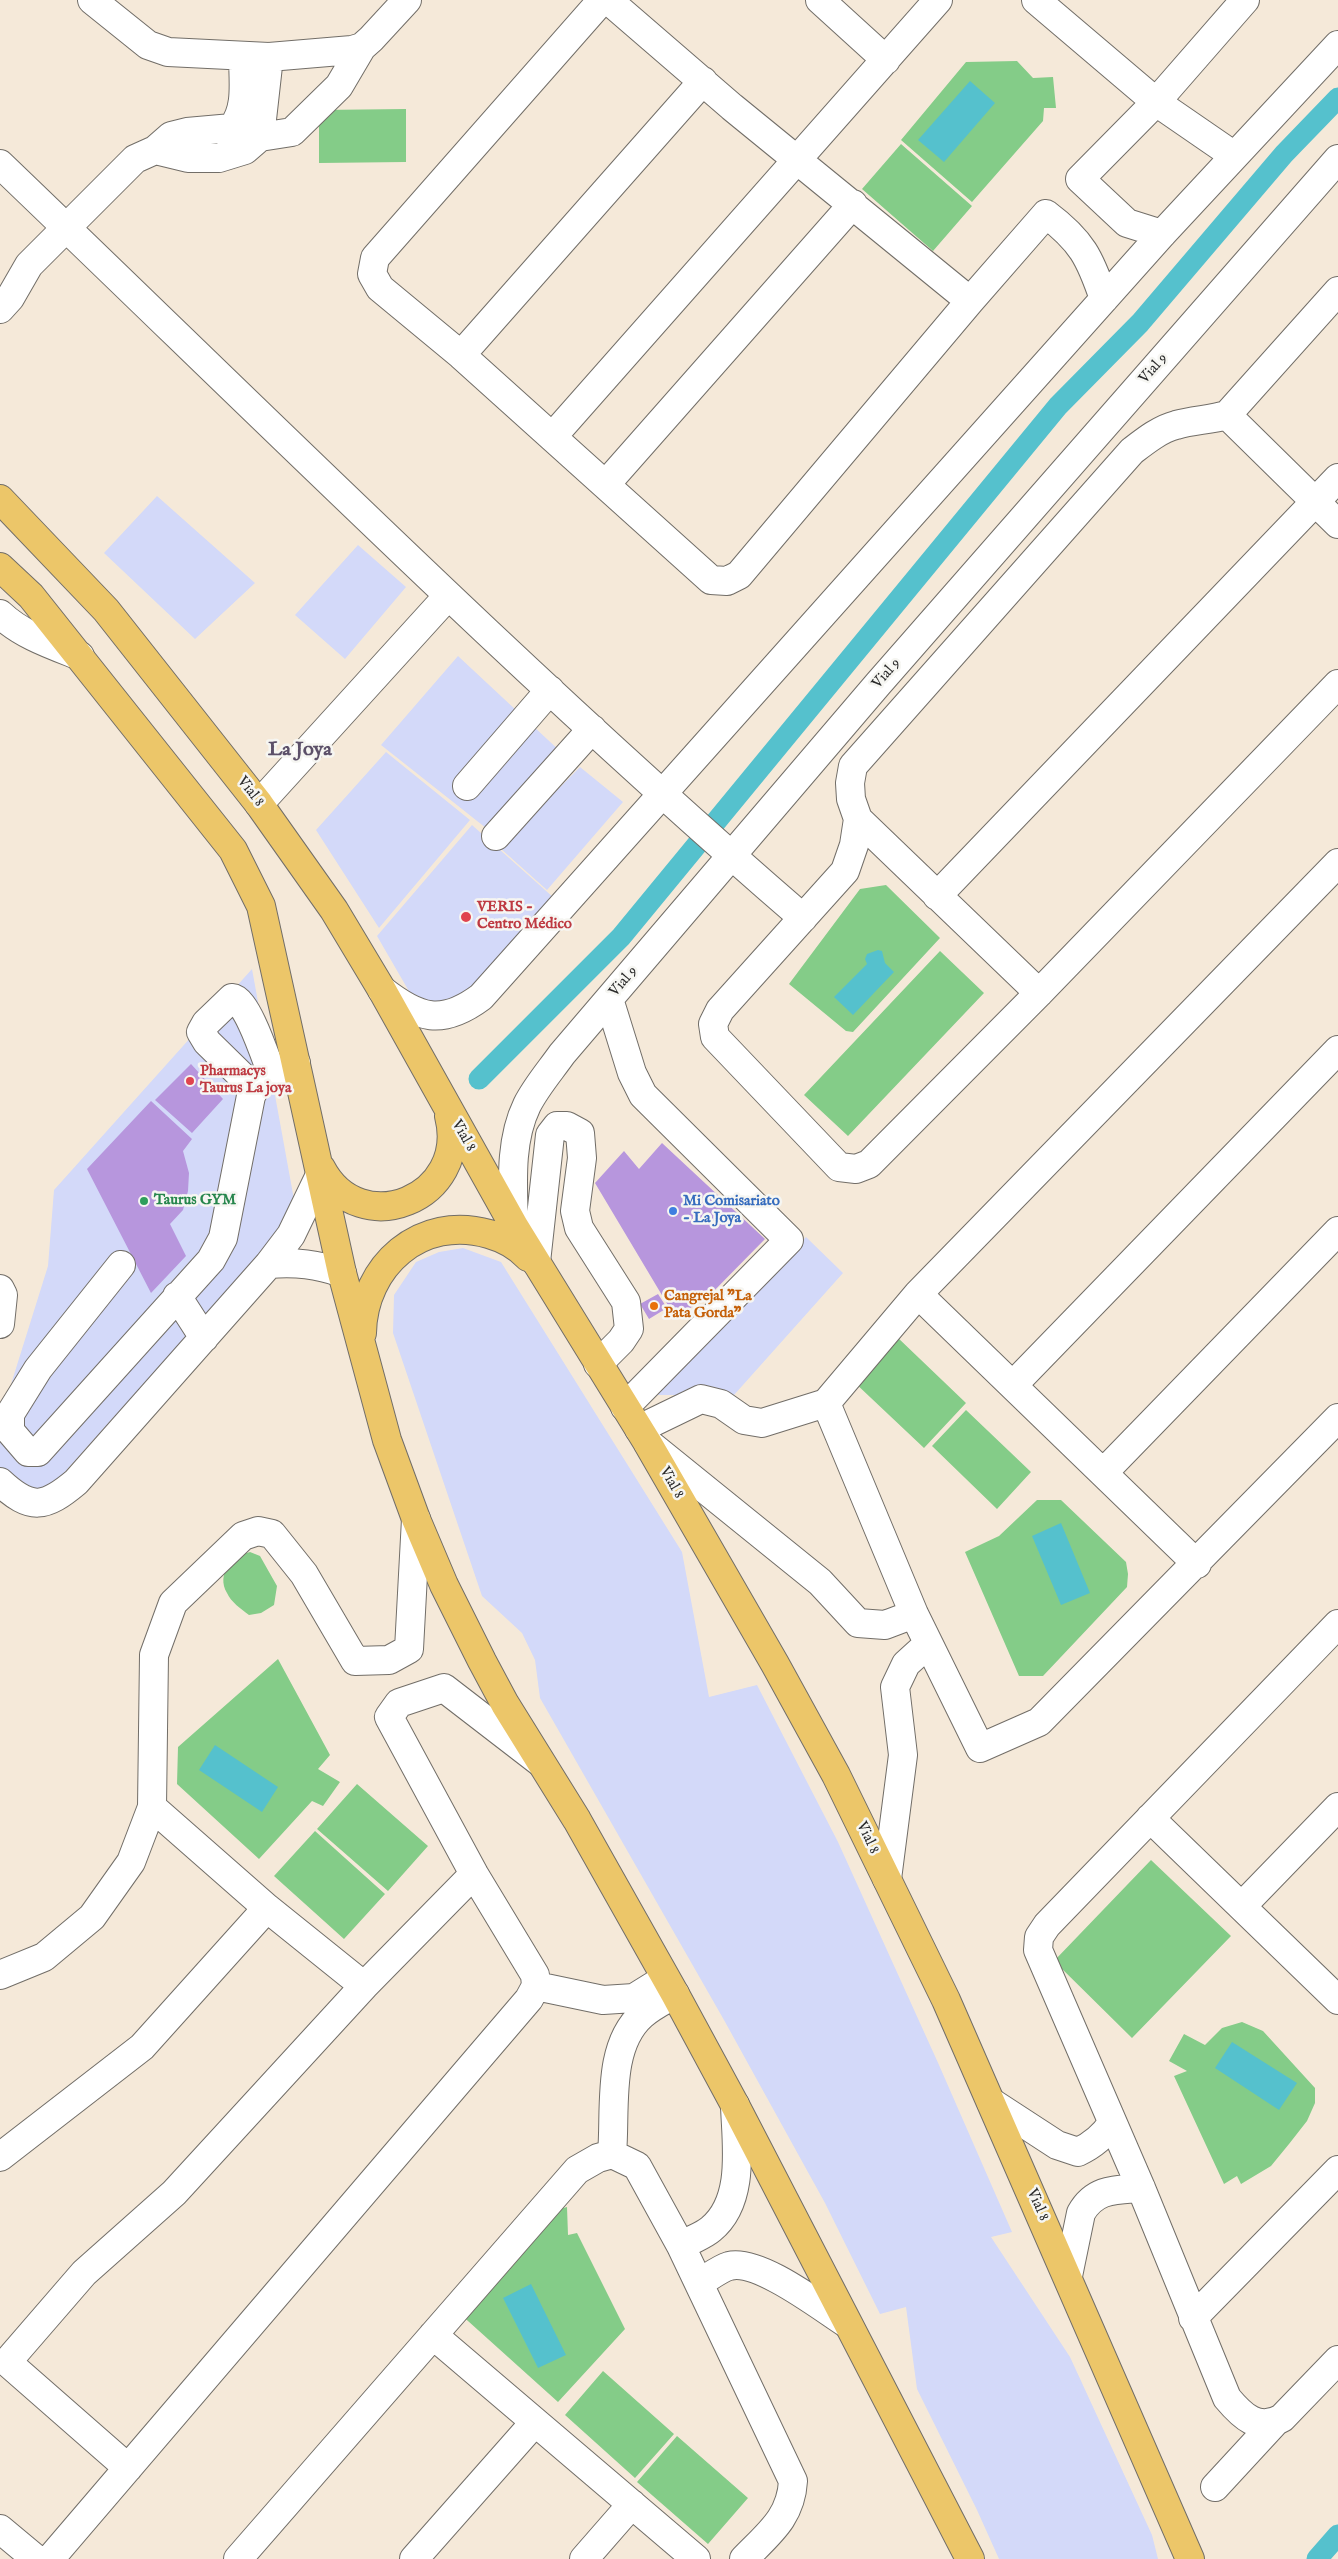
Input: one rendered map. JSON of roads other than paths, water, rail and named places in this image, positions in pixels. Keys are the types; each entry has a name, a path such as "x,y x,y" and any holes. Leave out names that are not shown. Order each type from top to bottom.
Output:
{"main road":[{"name":"Vial 8","path":"0,499 106,610 259,804 334,910 382,990 514,1226 637,1426 785,1681 836,1775 888,1879 991,2102 1068,2276 1186,2554"},
{"path":"0,566 31,596 233,850 261,906 274,1075 319,1168 342,1273 387,1440 416,1519 444,1585 482,1661 540,1762 577,1820 735,2104 846,2323 970,2559"},
{"path":"319,1168 334,1186 357,1201 386,1206 413,1199 436,1182 450,1156 452,1128 443,1101"},
{"path":"363,1356 362,1319 371,1287 390,1260 417,1240 432,1234 465,1230 497,1236 526,1254 541,1271"}],"street":[{"path":"92,0 148,45 157,49 270,57 352,50 362,46"},
{"path":"145,155 219,158 246,150 260,137 292,132 338,86 362,46 407,0"},
{"path":"602,0 375,258 372,274 380,288 462,355 711,580 727,581 739,575 970,301 1046,214 1069,232 1091,261 1104,299"},
{"path":"608,0 798,160 970,301"},
{"path":"820,0 886,60"},
{"path":"553,436 938,0"},
{"path":"1036,0 1156,102 1233,155"},
{"path":"1162,234 1127,223 1080,179 1156,102 1245,0"},
{"path":"382,990 408,1009 423,1015 452,1014 467,1008 482,997 664,795 793,646 1233,155 1338,45"},
{"path":"0,309 10,298 29,264 145,155 171,136 187,132 232,128 240,118 244,95 243,56"},
{"path":"260,137 270,57"},
{"path":"462,355 703,81"},
{"name":"Vial 9","path":"514,1226 514,1154 519,1127 527,1105 562,1054 884,676 1338,159"},
{"path":"0,164 75,221 447,597 731,856 803,918"},
{"path":"606,484 853,204"},
{"path":"0,276 29,264"},
{"path":"1039,993 858,819 851,799 850,783 853,766 1132,451 1155,434 1176,425 1228,415 1338,291"},
{"path":"1228,415 1338,524"},
{"path":"937,896 1338,478"},
{"path":"259,804 447,597"},
{"path":"0,614 9,623 32,636 80,656"},
{"path":"858,819 854,845 845,871 720,1010 713,1024 713,1032 718,1043 839,1167 856,1169 869,1164 1039,993 1338,684"},
{"path":"467,786 550,690"},
{"path":"496,836 592,729"},
{"path":"637,1426 701,1399 721,1404 744,1420 762,1423 826,1403 918,1294 1338,863"},
{"path":"609,999 632,1074 643,1095 789,1240 637,1426"},
{"path":"1013,1385 1338,1050"},
{"path":"121,1265 38,1369 10,1414 10,1431 28,1452 38,1452 211,1260 223,1238 251,1096 274,1075"},
{"path":"541,1271 550,1136 557,1126 567,1126 580,1134 582,1158 575,1211 579,1228 626,1302 629,1329 621,1341 598,1364"},
{"path":"0,1482 28,1502 43,1503 56,1499 76,1482 269,1264 291,1235 319,1168"},
{"path":"1104,1473 1338,1231"},
{"path":"269,1264 294,1262 319,1265 342,1273"},
{"path":"0,1289 3,1295 0,1324"},
{"path":"918,1294 1197,1564"},
{"path":"177,1296 204,1338"},
{"path":"826,1403 914,1614 980,1748 1039,1722 1197,1564 1338,1418"},
{"path":"637,1426 820,1582 858,1623 885,1625 914,1614"},
{"path":"0,1975 44,1956 92,1917 131,1862 152,1807 154,1655 173,1603 242,1536 258,1531 272,1534 304,1574 355,1661 389,1660 410,1649 416,1519"},
{"path":"1338,1624 1047,1925 1038,1943 1038,1950 1141,2188 1227,2398 1238,2411 1251,2421 1267,2424 1275,2422 1282,2418 1338,2360"},
{"path":"888,1879 904,1754 894,1687 906,1664 928,1644"},
{"path":"50,2559 529,1999 536,1986 535,1975 474,1874 389,1717 399,1703 444,1688 540,1762"},
{"path":"152,1807 267,1908 364,1986"},
{"path":"1242,1906 1338,1807"},
{"path":"1150,1818 1336,1995"},
{"path":"128,2468 4,2359 84,2273 174,2193 364,1986 474,1874"},
{"path":"0,2157 142,2047 267,1908"},
{"path":"536,1986 603,2000 634,1998 671,1986"},
{"path":"612,2154 615,2125 613,2090 624,2038 642,2015 671,1986"},
{"path":"991,2102 1057,2145 1078,2152 1093,2144 1105,2134 1112,2123"},
{"path":"681,2246 711,2229 730,2200 737,2173 735,2104"},
{"path":"238,2559 577,2170 598,2158 612,2154 637,2166 681,2246 793,2481 792,2498 784,2517 744,2559"},
{"path":"1193,2318 1338,2170"},
{"path":"1068,2276 1081,2213 1086,2204 1101,2192 1141,2188"},
{"path":"699,2283 727,2266 746,2264 766,2272 846,2323"},
{"path":"433,2335 696,2559"},
{"path":"414,2559 535,2422"},
{"path":"1215,2487 1275,2422"},
{"path":"584,2559 632,2504"},
{"path":"0,2529 36,2559"}],"water":[{"path":"970,81 995,103 944,162 918,140"},
{"path":"878,950 882,951 885,963 894,972 853,1015 834,997 867,964 865,959 867,954"},
{"path":"1061,1523 1090,1593 1061,1605 1032,1536"},
{"path":"215,1745 278,1787 262,1812 199,1770"},
{"path":"1232,2042 1297,2083 1279,2110 1215,2068"},
{"path":"531,2284 566,2355 538,2368 503,2298"}],"waterway":[{"path":"479,1079 621,937 1058,406 1140,323 1284,154 1338,98"},
{"path":"1317,2559 1338,2535"}],"place":[{"name":"VERIS - Centro Médico","path":"466,917"},
{"name":"Pharmacys Taurus La joya","path":"190,1081"},
{"name":"Taurus GYM","path":"144,1201"},
{"name":"Mi Comisariato - La Joya","path":"673,1211"},
{"name":"Cangrejal \"La Pata Gorda\"","path":"654,1306"}],"district":[{"name":"La Joya","path":"300,751"}]}
